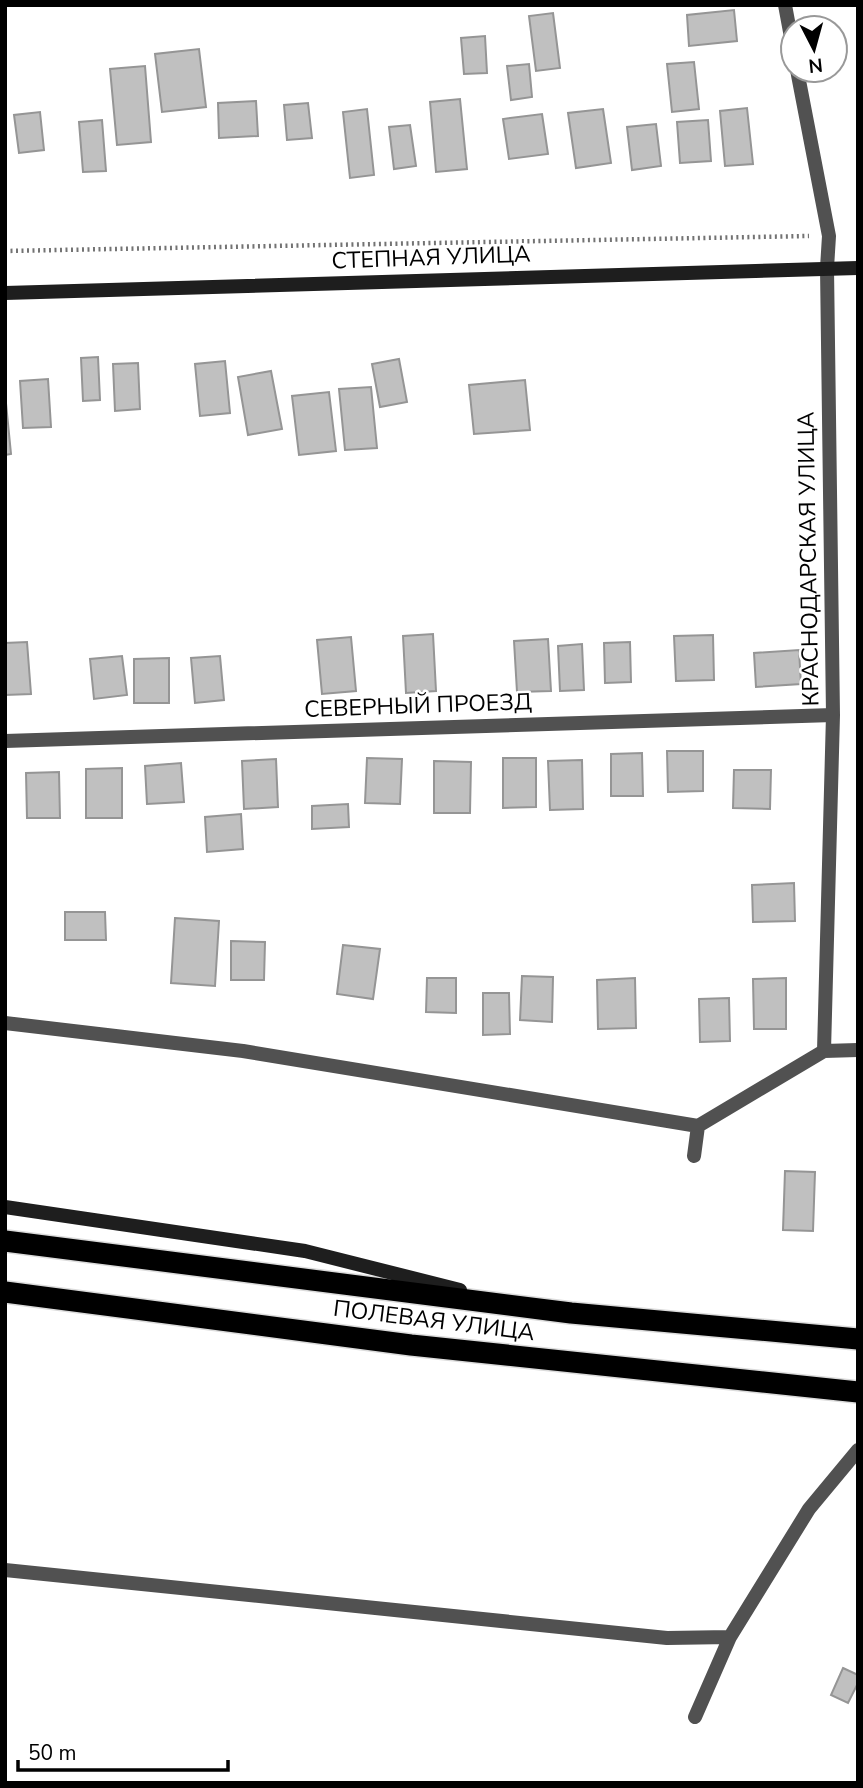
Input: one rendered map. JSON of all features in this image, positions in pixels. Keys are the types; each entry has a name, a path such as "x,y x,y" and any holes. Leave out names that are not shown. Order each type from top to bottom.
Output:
{"highway":[{"name":"ПОЛЕВАЯ УЛИЦА","path":"5,1241 526,1307 858,1339"},
{"name":"ПОЛЕВАЯ УЛИЦА","path":"5,1292 411,1345 858,1392"}],"main road":[{"name":"СТЕПНАЯ УЛИЦА","path":"5,293 858,268"},
{"path":"5,1207 305,1251 526,1307"}],"street":[{"name":"КРАСНОДАРСКАЯ УЛИЦА","path":"800,84 829,236 827,268 833,715 824,1051"},
{"name":"СЕВЕРНЫЙ ПРОЕЗД","path":"5,741 833,715"},
{"path":"5,1023 243,1051 698,1126 824,1051 858,1050"},
{"path":"694,1156 698,1126"},
{"path":"695,1717 730,1637 809,1509 858,1450"},
{"path":"5,1570 667,1638 730,1637"}],"path":[{"path":"5,251 829,236"}],"building":[{"path":"734,10 737,41 689,46 687,15"},
{"path":"553,13 560,68 536,71 529,16"},
{"path":"485,36 487,73 464,74 461,38"},
{"path":"199,49 206,107 162,112 155,54"},
{"path":"694,62 699,109 672,112 667,64"},
{"path":"529,64 532,97 511,100 507,66"},
{"path":"145,66 151,142 117,145 110,69"},
{"path":"460,99 467,169 436,172 430,102"},
{"path":"256,101 258,136 219,138 218,103"},
{"path":"308,103 312,138 287,140 284,105"},
{"path":"747,108 753,164 725,166 720,111"},
{"path":"367,109 374,175 350,178 343,112"},
{"path":"603,109 611,163 576,168 568,113"},
{"path":"40,112 44,150 19,153 14,115"},
{"path":"542,114 548,154 509,159 503,119"},
{"path":"102,120 106,171 83,172 79,122"},
{"path":"708,120 711,161 680,163 677,122"},
{"path":"656,124 661,166 632,170 627,127"},
{"path":"410,125 416,166 394,169 389,127"},
{"path":"98,357 100,400 83,401 81,358"},
{"path":"399,359 407,402 380,407 372,364"},
{"path":"225,361 230,413 200,416 195,364"},
{"path":"138,363 140,409 115,411 113,364"},
{"path":"271,371 282,429 248,435 238,377"},
{"path":"48,379 51,427 23,428 20,381"},
{"path":"525,380 530,430 474,434 469,385"},
{"path":"371,387 377,448 345,450 339,389"},
{"path":"329,392 336,451 299,455 292,396"},
{"path":"5,393 11,454 5,455"},
{"path":"433,634 436,691 406,693 403,636"},
{"path":"713,635 714,680 676,681 674,636"},
{"path":"351,637 356,691 322,694 317,640"},
{"path":"548,639 551,691 517,692 514,641"},
{"path":"27,642 31,694 5,695 5,643"},
{"path":"630,642 631,682 605,683 604,643"},
{"path":"582,644 584,690 560,691 558,646"},
{"path":"799,650 801,684 756,687 754,653"},
{"path":"122,656 127,695 94,699 90,659"},
{"path":"220,656 224,700 195,703 191,658"},
{"path":"169,658 169,703 134,703 134,659"},
{"path":"667,751 703,751 703,791 668,792"},
{"path":"642,753 643,796 611,796 611,754"},
{"path":"367,758 402,759 400,804 365,803"},
{"path":"503,758 536,758 536,807 503,808"},
{"path":"276,759 278,807 244,809 242,761"},
{"path":"582,760 583,809 550,810 548,761"},
{"path":"434,761 471,762 470,813 434,813"},
{"path":"181,763 184,802 147,804 145,766"},
{"path":"122,768 122,818 86,818 86,769"},
{"path":"734,770 771,770 770,809 733,808"},
{"path":"59,772 60,818 27,818 26,773"},
{"path":"348,804 349,827 312,829 312,806"},
{"path":"241,814 243,849 207,852 205,817"},
{"path":"794,883 795,921 753,922 752,885"},
{"path":"65,912 105,912 106,940 65,940"},
{"path":"175,918 219,921 215,986 171,983"},
{"path":"231,941 265,942 264,980 231,980"},
{"path":"343,945 380,949 373,999 337,994"},
{"path":"522,976 553,977 552,1022 520,1020"},
{"path":"427,978 456,978 456,1013 426,1012"},
{"path":"635,978 636,1028 598,1029 597,980"},
{"path":"786,978 786,1029 754,1029 753,979"},
{"path":"483,993 509,993 510,1034 483,1035"},
{"path":"729,998 730,1041 700,1042 699,999"},
{"path":"785,1171 815,1172 813,1231 783,1230"},
{"path":"843,1668 858,1675 858,1683 848,1703 831,1695"}]}
